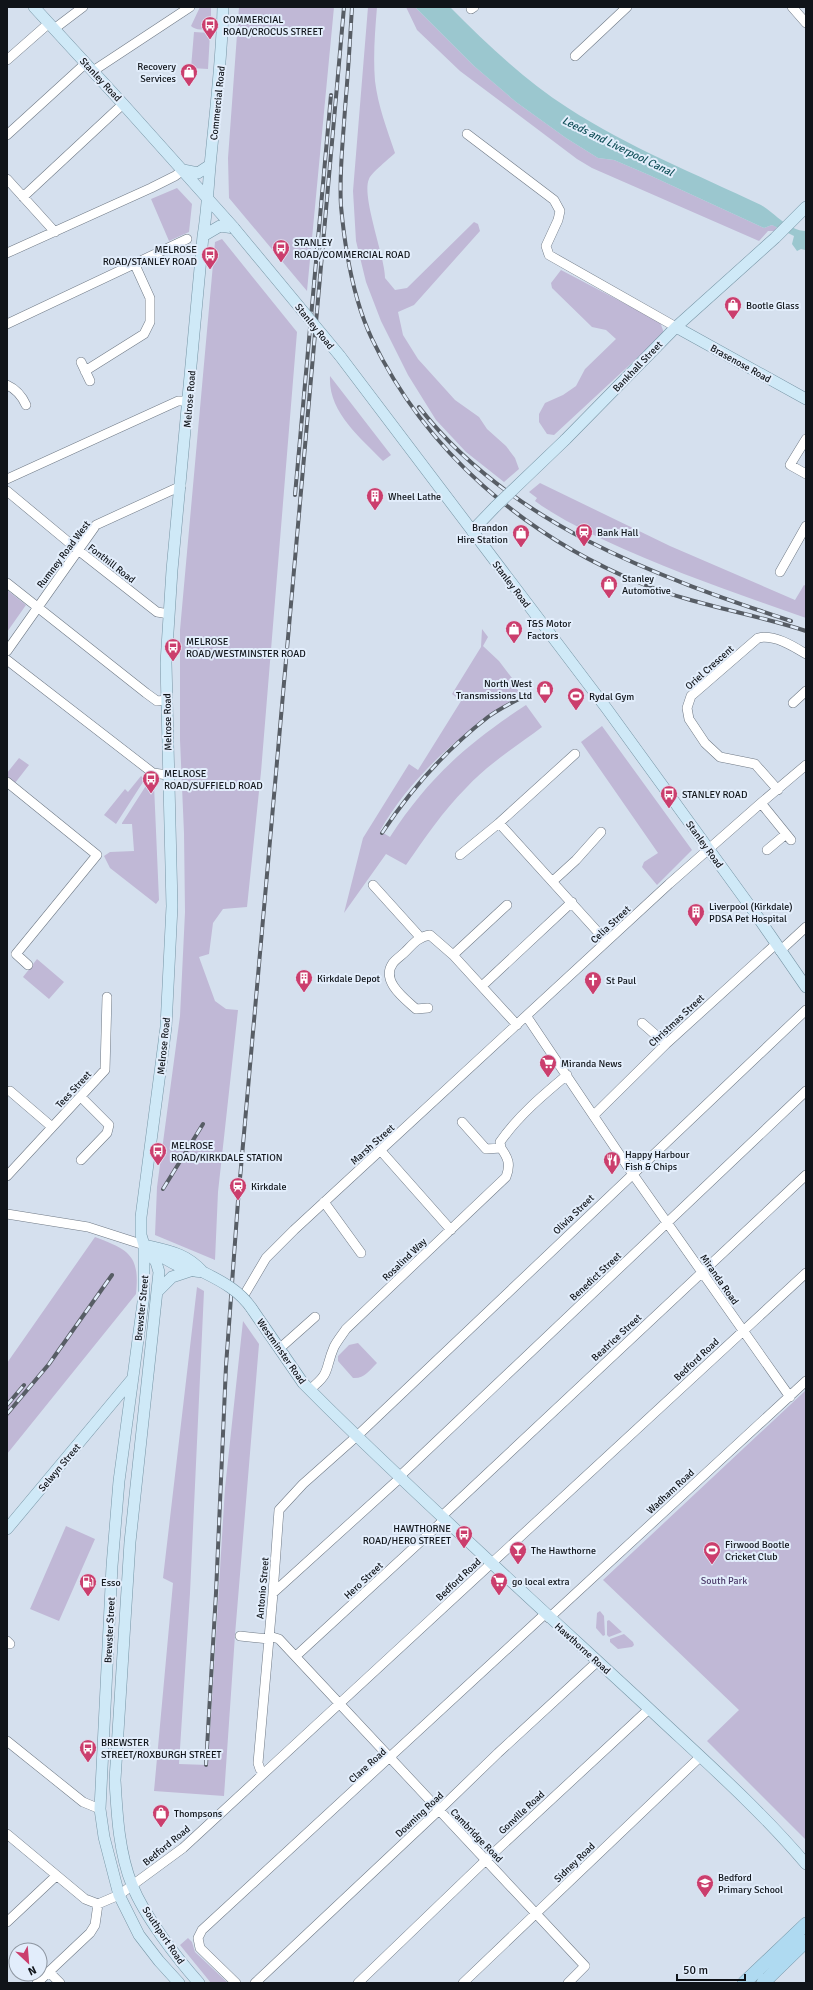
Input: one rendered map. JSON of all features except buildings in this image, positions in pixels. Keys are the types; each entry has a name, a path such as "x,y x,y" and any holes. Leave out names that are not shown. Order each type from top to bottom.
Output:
{"highway":[{"path":"744,1983 806,1924"},
{"path":"763,1983 806,1941"}],"main road":[{"name":"Stanley Road","path":"34,7 209,199 340,356 607,709 710,849 806,987"},
{"name":"Commercial Road","path":"209,199 210,165 220,81 224,7"},
{"path":"183,170 198,172 210,165"},
{"name":"Melrose Road","path":"144,1246 141,1218 166,1027 170,964 172,906 166,663 169,614 203,236 209,199"},
{"name":"Bankhall Street","path":"472,531 565,440 676,327 775,238 806,207"},
{"path":"203,236 220,226 234,228"},
{"name":"Brasenose Road","path":"676,327 806,400"},
{"name":"Westminster Road","path":"144,1246 173,1264 190,1272 203,1272"},
{"name":"Westminster Road","path":"144,1246 172,1252 193,1261 203,1272 229,1286 244,1297 279,1350 309,1390 357,1436"},
{"name":"Brewster Street","path":"132,1885 121,1840 115,1780 130,1542 158,1291 159,1272 156,1262 144,1246"},
{"name":"Brewster Street","path":"119,1895 104,1837 100,1809 112,1566 119,1481 144,1295 144,1246"},
{"path":"158,1291 172,1277 190,1272"},
{"name":"Selwyn Street","path":"7,1529 133,1378"},
{"path":"111,1405 123,1405 128,1414"},
{"name":"Hawthorne Road","path":"357,1436 491,1564 598,1661 700,1757 782,1836 806,1864"},
{"name":"Southport Road","path":"132,1885 156,1928 199,1983"},
{"name":"Southport Road","path":"119,1895 139,1935 159,1962 179,1983"}],"street":[{"path":"7,60 51,26 83,7"},
{"path":"7,134 89,67 190,7"},
{"path":"575,56 627,7"},
{"path":"792,7 806,23"},
{"path":"22,196 123,104"},
{"path":"467,134 554,200 560,211 558,220 546,246 549,255 676,327"},
{"path":"7,253 151,188 175,176 183,170"},
{"path":"7,179 55,232"},
{"path":"7,324 135,265 187,239"},
{"path":"86,371 144,334 150,322 150,298 135,265"},
{"path":"81,362 90,381"},
{"path":"7,385 14,388 26,405"},
{"path":"7,479 178,401 188,401"},
{"path":"806,439 790,465 806,474"},
{"name":"Rumney Road West","path":"7,651 96,525 181,486"},
{"name":"Fonthill Road","path":"7,490 78,550 157,612 169,614"},
{"path":"780,572 806,526"},
{"path":"7,583 146,693 157,701 167,700"},
{"name":"Oriel Crescent","path":"778,790 755,764 720,757 706,743 689,719 687,708 691,696 758,638 766,636 775,639 806,654"},
{"path":"7,660 153,773 168,775"},
{"path":"793,703 806,691"},
{"path":"460,855 499,823 576,754"},
{"name":"Celia Street","path":"527,1017 606,941 761,803 806,765"},
{"path":"7,782 97,855 16,954 28,965"},
{"path":"761,803 788,837 767,850"},
{"path":"499,823 606,941"},
{"path":"553,881 576,860 601,832"},
{"path":"373,885 420,937"},
{"path":"482,986 572,902"},
{"path":"453,955 506,905"},
{"name":"Christmas Street","path":"594,1115 666,1044 778,948 806,927"},
{"path":"428,1008 416,1009 396,990 391,981 392,964 420,937 430,935 453,955 517,1025"},
{"name":"Tees Street","path":"7,1176 105,1070 107,997"},
{"name":"Olivia Street","path":"357,1436 632,1173 806,1010"},
{"name":"Marsh Street","path":"244,1297 266,1258 324,1202 527,1017"},
{"name":"Miranda Road","path":"527,1017 632,1173 790,1397"},
{"path":"642,1023 666,1044"},
{"path":"462,1122 486,1149 501,1148 500,1142 506,1133 543,1095 567,1075"},
{"path":"10,1091 52,1127"},
{"name":"Benedict Street","path":"274,1593 399,1477 806,1091"},
{"path":"81,1097 109,1125 107,1133 81,1160"},
{"name":"Rosalind Way","path":"309,1390 322,1380 327,1372 334,1347 346,1329 506,1177 509,1169 509,1159 501,1148"},
{"path":"381,1151 451,1230"},
{"name":"Beatrice Street","path":"443,1518 806,1175"},
{"path":"324,1202 361,1253"},
{"name":"Westminster Road","path":"7,1214 88,1226 144,1246"},
{"name":"Bedford Road","path":"98,1904 119,1895 183,1848 806,1272"},
{"path":"279,1350 315,1317"},
{"name":"Wadham Road","path":"547,1616 806,1381"},
{"name":"Antonio Street","path":"264,1773 260,1769 258,1763 274,1593 279,1510 303,1484 357,1436"},
{"name":"Hero Street","path":"296,1656 443,1518"},
{"name":"Clare Road","path":"236,1983 200,1948 198,1938 202,1930 547,1616"},
{"path":"240,1636 269,1637"},
{"name":"Cambridge Road","path":"269,1637 279,1639 296,1656 438,1811 585,1966 568,1983"},
{"name":"Downing Road","path":"255,1983 498,1753 598,1661"},
{"name":"Gonville Road","path":"358,1983 486,1860 649,1709"},
{"path":"7,1741 82,1802 100,1809"},
{"name":"Sidney Road","path":"463,1983 700,1757"},
{"path":"7,1834 85,1899 98,1904 95,1925 90,1934 36,1983"},
{"path":"7,1922 56,1876"},
{"path":"49,1972 60,1983"}],"green space":[{"path":"200,7 211,7 211,26 204,29 196,29 191,26"},
{"path":"239,7 334,7 307,291 229,198 228,158"},
{"path":"368,7 377,7 374,53 376,90 395,153 371,176 367,187 368,199 385,278 395,290 407,288 474,222 478,224 480,231 414,305 398,312 403,335 418,359 455,400 479,417 487,429 506,446 515,458 519,469 504,482 466,452 436,420 408,375 381,321 366,282 356,241 353,191"},
{"path":"406,7 415,7 474,66 516,102 566,138 598,158 614,160 764,228 772,225 777,227 774,231 768,231 759,241 592,168 577,159 460,71 417,30"},
{"path":"194,32 210,33 208,69 191,68"},
{"path":"177,188 192,204 189,232 169,241 151,199"},
{"path":"222,239 297,332 261,772 247,907 223,909 213,923 209,954 199,957 215,1001 226,1009 238,1010 218,1192 215,1260 155,1235 157,1187 180,1016 185,912 184,833 180,740 180,630 215,242"},
{"path":"561,270 660,322 664,333 554,435 547,434 539,422 539,414 545,403 563,395 576,386 585,369 616,339 606,330 592,327 552,288 551,283"},
{"path":"330,376 391,455 383,461 347,423 340,412 334,401"},
{"path":"540,483 670,546 795,600 804,585 806,586 806,618 679,572 586,531 535,501 537,498 529,492"},
{"path":"7,590 26,605 7,632"},
{"path":"482,629 488,637 483,646 499,661 515,682 513,684 521,694 480,722 442,754 408,790 380,831 390,837 419,797 450,763 486,733 526,705 542,727 493,763 475,779 442,815 406,865 386,854 344,913 363,838 409,764 418,770 461,701 452,694 481,647"},
{"path":"602,726 692,850 657,885 642,867 644,862 658,853 581,742"},
{"path":"19,758 29,765 15,783 7,776 7,773"},
{"path":"141,776 145,779 116,824 104,815 125,789 128,792"},
{"path":"149,781 154,785 159,900 156,904 110,868 104,856 110,852 134,851 132,824 122,823"},
{"path":"37,959 64,982 49,999 23,977"},
{"path":"95,1237 124,1250 130,1256 134,1262 136,1270 136,1294 7,1454 7,1363"},
{"path":"197,1287 204,1291 190,1593 179,1764 208,1765 225,1488 243,1321 259,1344 235,1635 224,1796 154,1791 173,1583 163,1578"},
{"path":"358,1343 377,1363 363,1376 353,1378 338,1361 338,1356 349,1345"},
{"name":"South Park","path":"806,1390 806,1840 707,1741 739,1710 603,1580"},
{"path":"66,1526 95,1539 59,1621 30,1609"},
{"path":"600,1611 604,1616 605,1635 603,1636 596,1628 597,1613"},
{"path":"609,1620 622,1632 609,1637 607,1635 607,1621"},
{"path":"624,1634 633,1642 634,1645 632,1647 618,1649 610,1642 610,1639"},
{"path":"188,1938 192,1942 195,1952 228,1983 211,1983 180,1945"}],"water":[{"name":"Leeds and Liverpool Canal","path":"415,7 450,7 506,61 536,86 568,108 638,148 761,205 793,228 806,231 805,250 801,249 797,251 792,244 794,236 772,225 764,228 614,160 598,158 566,138 516,102 474,66"}],"railway":[{"path":"206,1765 216,1593 226,1366 238,1201 344,7"},
{"path":"352,7 340,181 345,240 355,291 365,324 394,380 420,418 450,453 483,486 519,515 557,541 598,564 660,591 806,631"},
{"path":"295,495 331,95"},
{"path":"419,407 456,448 496,483 541,514 588,541 638,564 688,585 791,621"},
{"path":"382,833 417,785 458,742 488,717 523,697"},
{"path":"163,1189 203,1124"},
{"path":"7,1414 49,1364 112,1275"},
{"path":"7,1405 24,1385"}],"place":[{"name":"COMMERCIAL ROAD/CROCUS STREET","path":"210,40"},
{"name":"Recovery Services","path":"189,87"},
{"name":"STANLEY ROAD/COMMERCIAL ROAD","path":"281,263"},
{"name":"MELROSE ROAD/STANLEY ROAD","path":"210,270"},
{"name":"Bootle Glass","path":"733,320"},
{"name":"Wheel Lathe","path":"375,511"},
{"name":"Bank Hall","path":"584,547"},
{"name":"Brandon Hire Station","path":"521,548"},
{"name":"Stanley Automotive","path":"609,599"},
{"name":"T&S Motor Factors","path":"514,644"},
{"name":"MELROSE ROAD/WESTMINSTER ROAD","path":"173,662"},
{"name":"North West Transmissions Ltd","path":"545,704"},
{"name":"Rydal Gym","path":"576,711"},
{"name":"MELROSE ROAD/SUFFIELD ROAD","path":"151,794"},
{"name":"STANLEY ROAD","path":"669,809"},
{"name":"Liverpool (Kirkdale) PDSA Pet Hospital","path":"696,927"},
{"name":"Kirkdale Depot","path":"304,993"},
{"name":"St Paul","path":"593,995"},
{"name":"Miranda News","path":"548,1078"},
{"name":"MELROSE ROAD/KIRKDALE STATION","path":"158,1166"},
{"name":"Happy Harbour Fish & Chips","path":"612,1175"},
{"name":"Kirkdale","path":"238,1201"},
{"name":"HAWTHORNE ROAD/HERO STREET","path":"464,1549"},
{"name":"The Hawthorne","path":"518,1565"},
{"name":"Firwood Bootle Cricket Club","path":"712,1565"},
{"name":"go local extra","path":"499,1596"},
{"name":"Esso","path":"88,1597"},
{"name":"BREWSTER STREET/ROXBURGH STREET","path":"88,1763"},
{"name":"Thompsons","path":"161,1828"},
{"name":"Bedford Primary School","path":"705,1898"}]}
